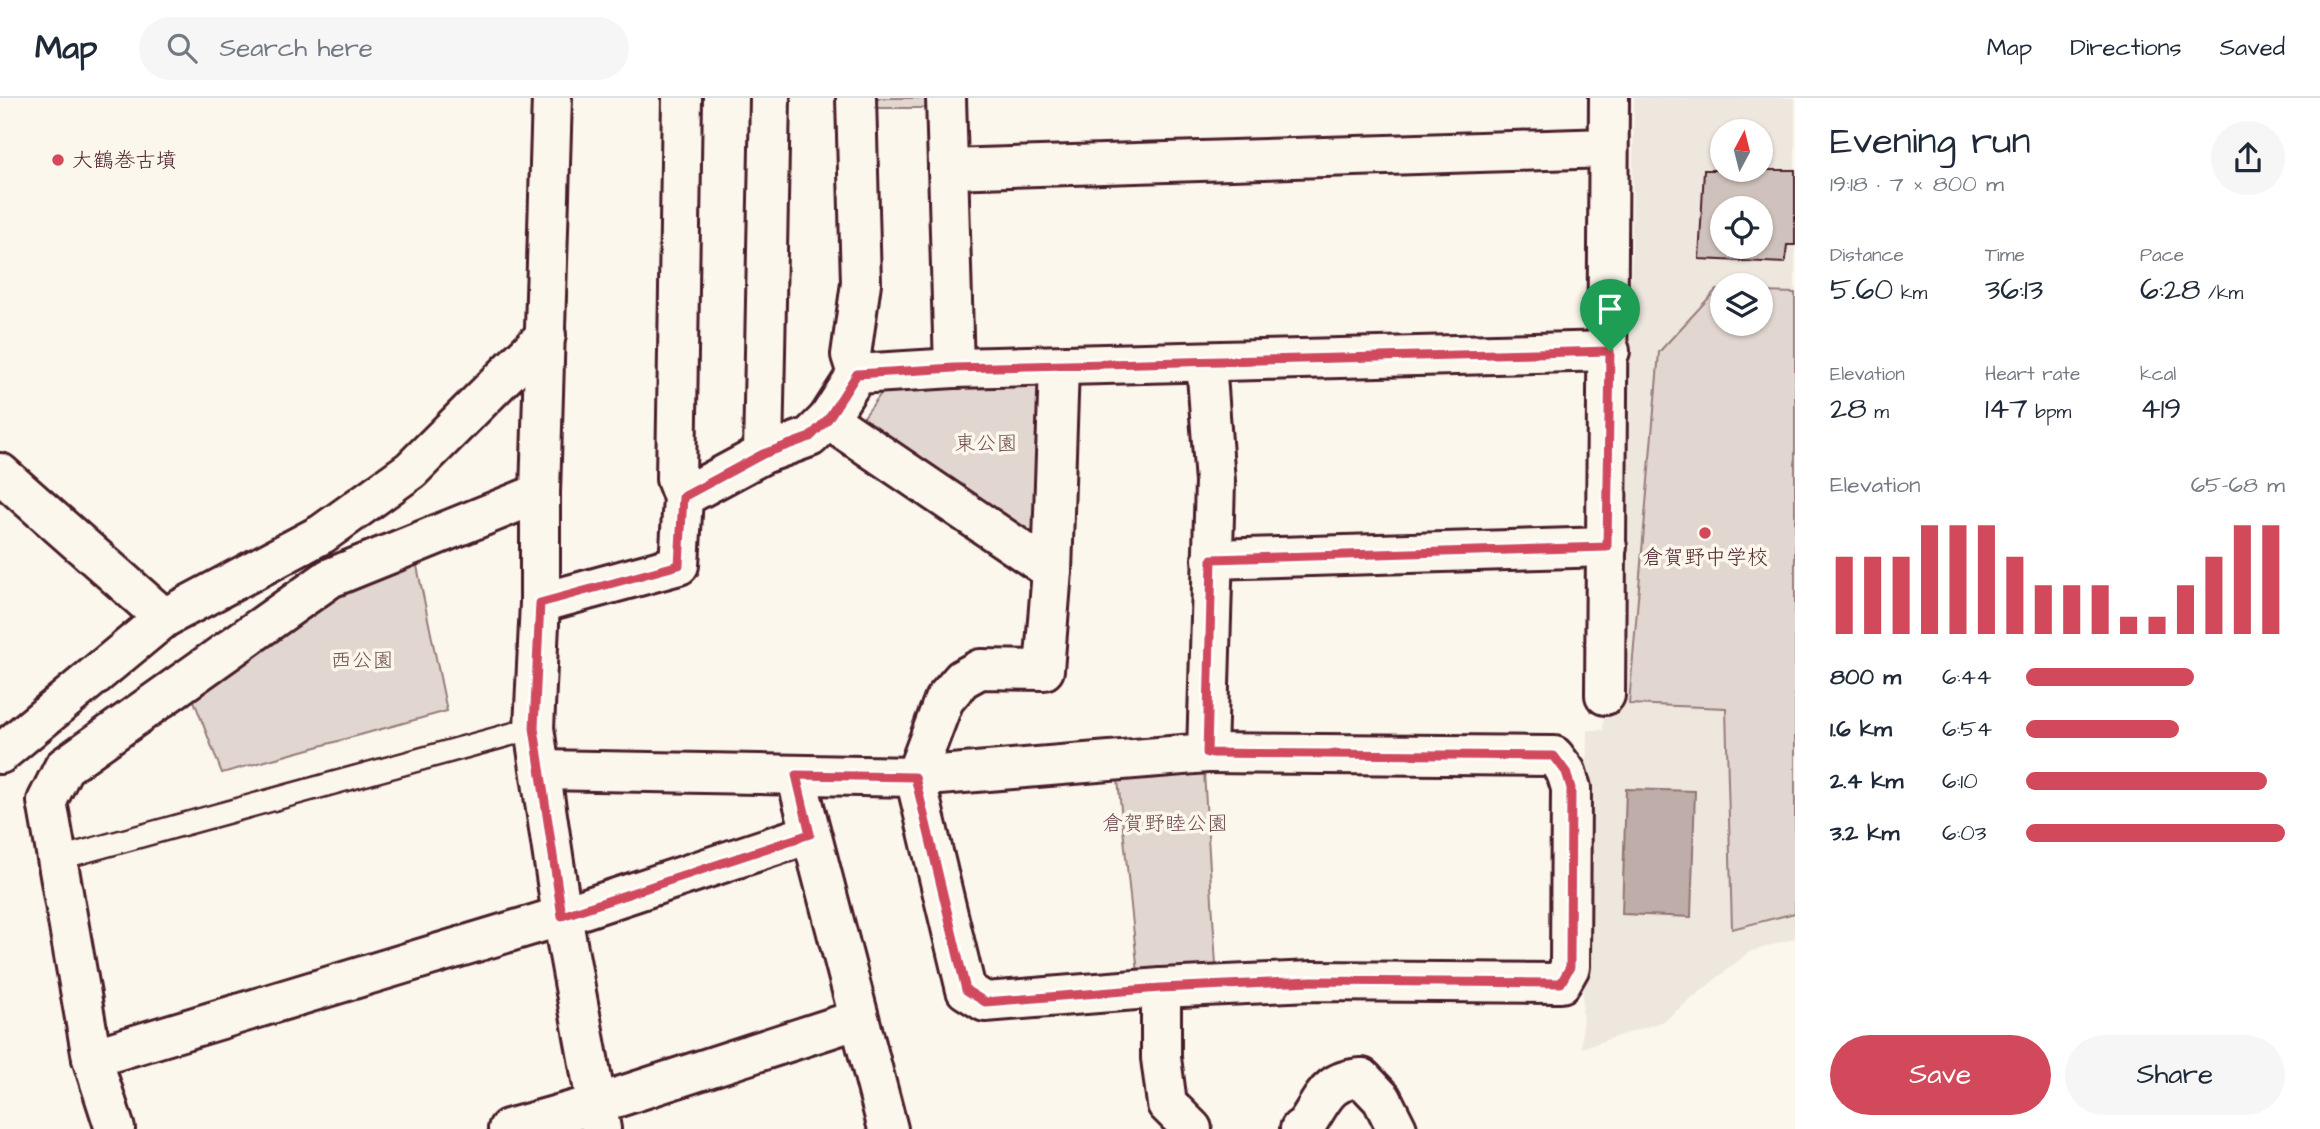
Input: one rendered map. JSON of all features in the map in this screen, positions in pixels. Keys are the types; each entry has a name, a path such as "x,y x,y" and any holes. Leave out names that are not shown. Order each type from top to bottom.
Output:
{"street":[{"path":"552,98 540,493 540,603 534,728 562,916 599,1116"},
{"path":"540,603 679,565 683,497 676,479 682,98"},
{"path":"763,454 770,98"},
{"path":"856,98 861,283 851,355 857,374"},
{"path":"946,98 954,368"},
{"path":"1605,695 1610,351 1609,98"},
{"path":"948,169 1608,148"},
{"path":"0,754 164,618 322,534 411,470 546,335"},
{"path":"857,374 954,368 1610,351"},
{"path":"1206,362 1215,482 1207,753"},
{"path":"541,770 915,777 1207,753 1554,756 1566,772 1571,788 1570,967 1561,983 1312,981 1161,988 985,1002 966,990 915,777 944,700 962,679 980,670 1044,670 1052,571 1059,366"},
{"path":"683,497 763,454 810,437 828,419 857,374"},
{"path":"828,419 1052,571"},
{"path":"0,473 164,618"},
{"path":"116,1129 92,1058 47,801 64,767 330,578 540,493"},
{"path":"1212,559 1607,547"},
{"path":"796,775 888,1129"},
{"path":"92,1058 562,916 810,834"},
{"path":"1161,988 1161,1058 1167,1104 1192,1129"},
{"path":"508,1129 599,1116 859,1019"},
{"path":"1300,1129 1306,1126 1331,1087 1341,1079 1362,1078 1382,1099 1397,1129"}],"lane":[{"path":"57,859 534,728"}],"shaded area":[{"name":"倉賀野中学校","path":"1634,98 1795,98 1795,938 1749,952 1664,1021 1582,1048 1587,730 1603,730 1618,363 1630,360"},
{"path":"1626,789 1695,791 1691,917 1622,914"}],"green space":[{"path":"865,98 928,98 927,108 866,108"},
{"path":"1773,292 1795,293 1795,913 1732,929 1726,708 1629,704 1659,352 1710,297 1710,336 1773,336"},
{"name":"東公園","path":"1048,380 1041,534 1033,539 856,428 888,384"},
{"name":"西公園","path":"416,561 447,711 222,773 193,698 341,588"},
{"name":"倉賀野睦公園","path":"1204,772 1216,965 1138,973 1118,780"}],"building":[{"path":"1704,170 1710,170 1710,182 1773,182 1773,170 1795,170 1795,245 1787,245 1785,263 1699,259"}],"place":[{"name":"大鶴巻古墳","path":"58,160"},
{"name":"倉賀野中学校","path":"1705,533"}],"route":[{"path":"1610,351 1607,547 1212,559 1207,753 1554,756 1566,772 1571,788 1570,967 1561,983 1312,981 1161,988 985,1002 966,990 915,777 796,775 810,834 562,916 534,728 540,603 679,565 683,497 763,454 810,437 828,419 857,374 954,368 1610,351"}]}
